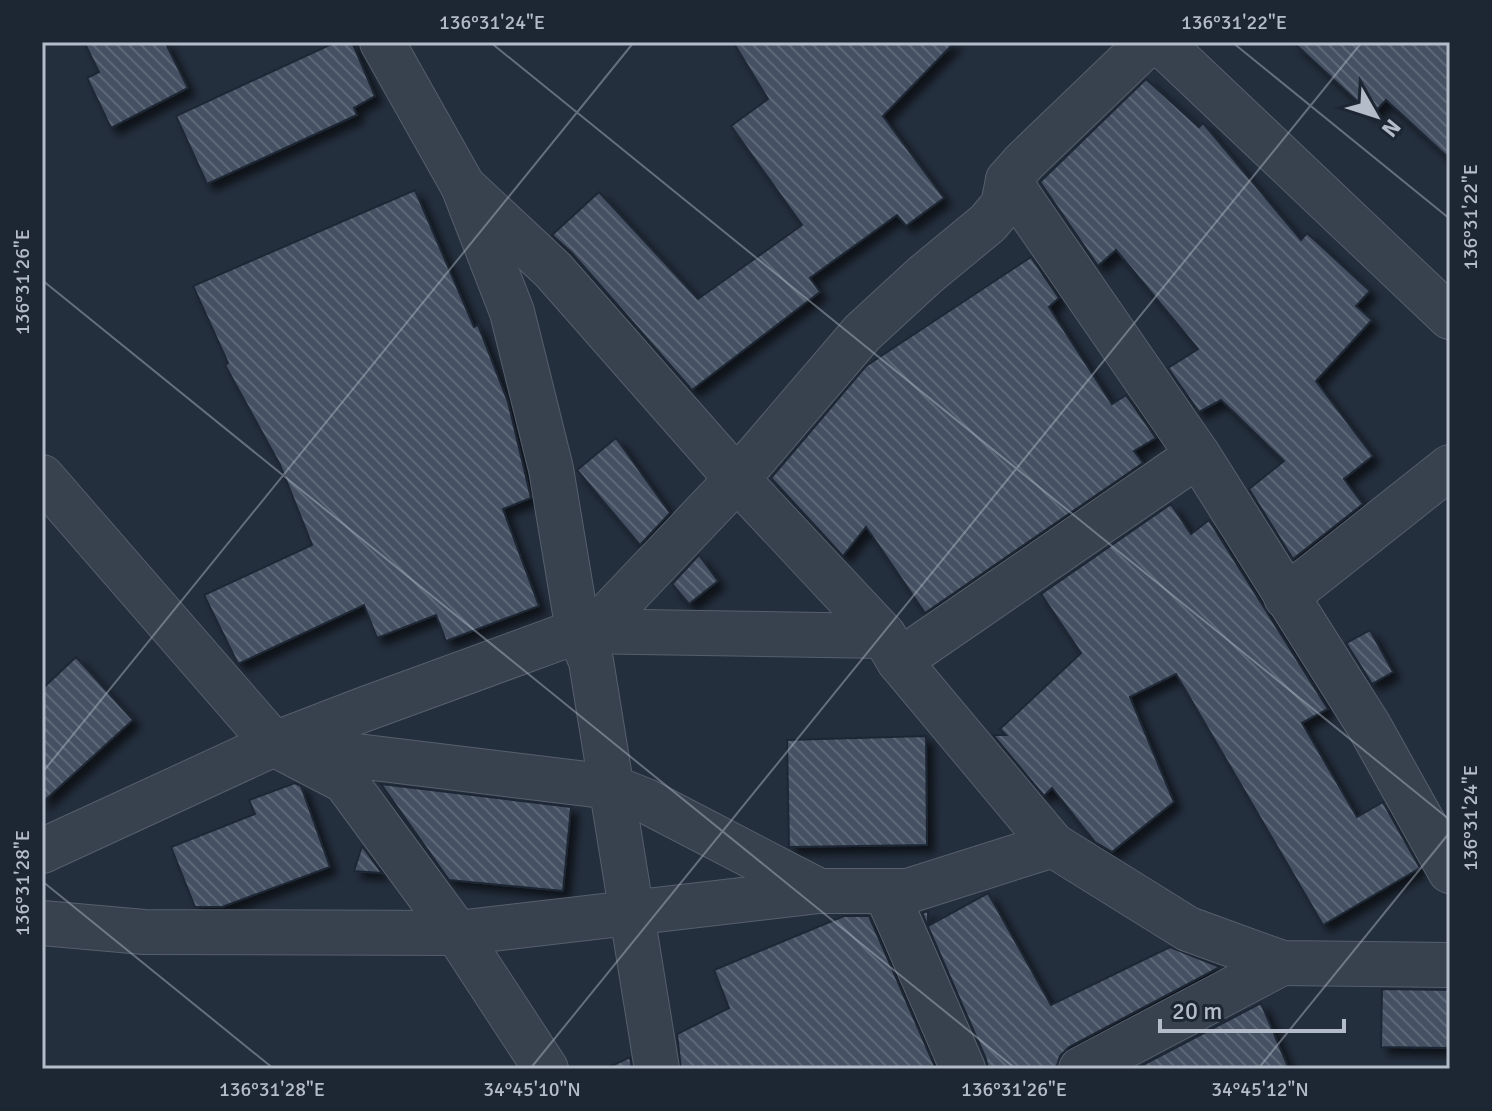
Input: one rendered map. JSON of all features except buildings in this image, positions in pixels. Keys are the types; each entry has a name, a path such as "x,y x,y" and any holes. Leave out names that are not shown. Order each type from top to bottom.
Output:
{"street":[{"path":"382,42 463,186 512,312 551,469 578,631 591,661 657,1069"},
{"path":"42,851 274,744 578,631 606,617 737,479 862,333 988,223 1003,205 1008,180 1149,42"},
{"path":"1160,42 1450,317"},
{"path":"1008,180 1198,455 1369,726 1450,871"},
{"path":"463,186 553,270 891,649 1053,845 1188,929 1282,963 1450,965"},
{"path":"578,631 891,649 1198,455"},
{"path":"1286,597 1450,467"},
{"path":"42,477 274,744 345,781 457,933 546,1069"},
{"path":"274,744 348,757 611,787 646,801 819,891"},
{"path":"42,923 144,932 457,933 819,891 908,891 1053,845"},
{"path":"886,892 963,1069"},
{"path":"1081,1069 1282,963"}]}
